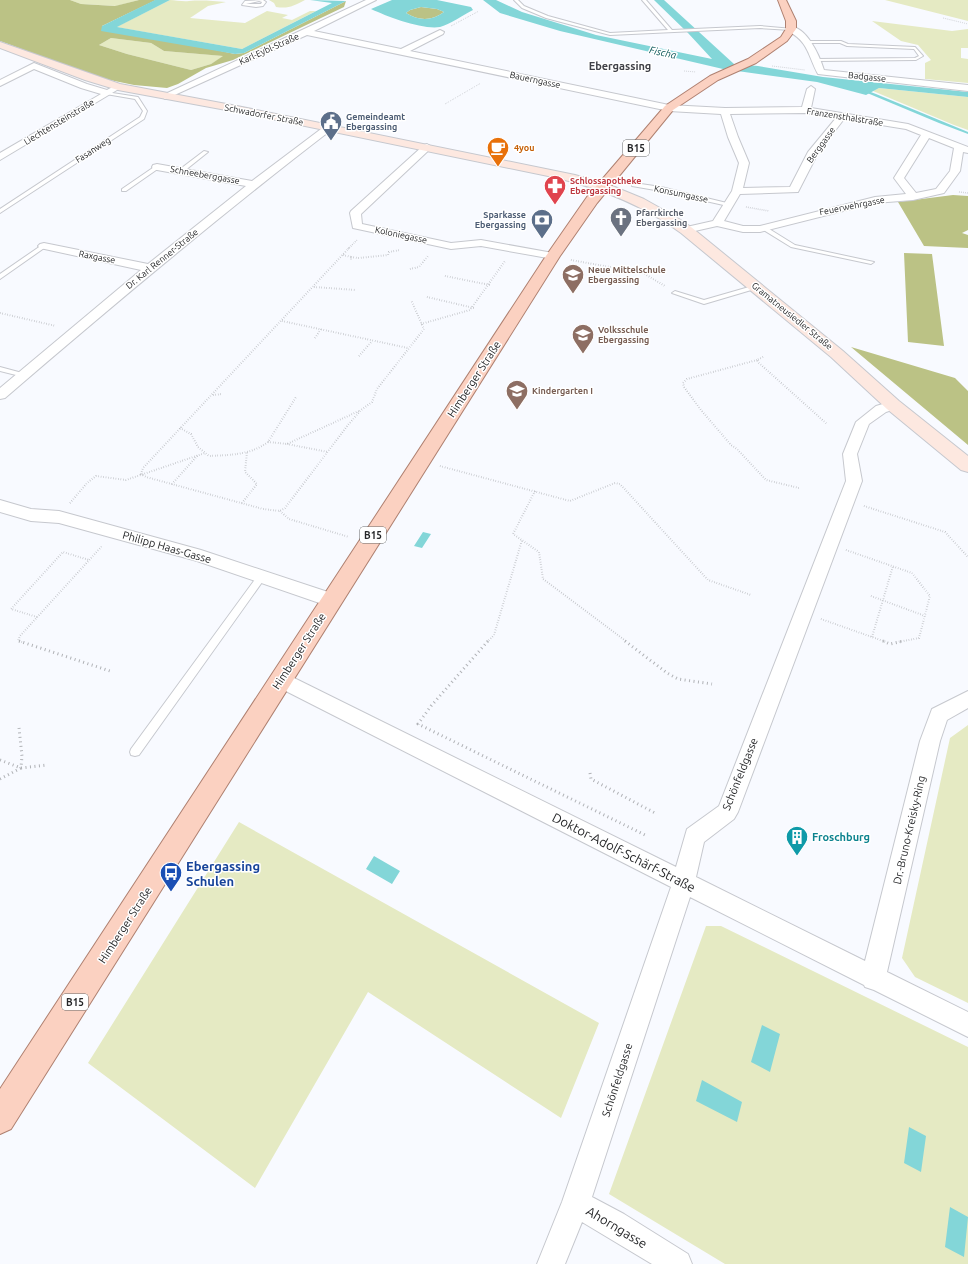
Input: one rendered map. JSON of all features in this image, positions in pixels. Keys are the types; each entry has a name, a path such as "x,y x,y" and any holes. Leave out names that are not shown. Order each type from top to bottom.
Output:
{"main road":[{"path":"782,0 792,21 791,29"},
{"name":"B15","path":"602,187 669,108 726,72 751,61 784,39 791,29"},
{"name":"Schwadorfer Straße","path":"0,45 83,76 118,87 553,173 602,187"},
{"name":"Gramatneusiedler Straße","path":"602,187 657,211 686,230 837,354 893,404 968,466"},
{"name":"Himberger Straße","path":"2,1113 553,256 602,187"}],"street":[{"name":"Karl-Eybl-Straße","path":"165,96 306,32 372,0"},
{"path":"791,29 799,32 808,42 821,72"},
{"name":"Bauerngasse","path":"306,32 669,108"},
{"path":"402,52 440,32"},
{"path":"0,83 34,66 84,86 108,93"},
{"name":"Badgasse","path":"821,72 968,88"},
{"name":"Liechtensteinstraße","path":"0,158 118,87"},
{"path":"806,110 812,89"},
{"name":"Franzensthalstraße","path":"669,108 724,111 806,110 843,115 908,128 963,148"},
{"path":"686,230 717,223 737,191 744,163 724,111"},
{"name":"Berggasse","path":"737,191 794,190 813,152 843,115"},
{"name":"Dr. Karl Renner-Straße","path":"0,395 150,268 254,184 328,128"},
{"path":"913,197 899,178 927,134"},
{"name":"Koloniegasse","path":"427,147 355,213 357,226 451,246 480,243 553,256"},
{"name":"Feuerwehrgasse","path":"717,223 747,229 764,228 875,200 913,197 940,191 955,171 963,148"},
{"name":"Schneeberggasse","path":"156,167 254,184"},
{"name":"Raxgasse","path":"44,246 150,268"},
{"name":"Schönfeldgasse","path":"551,1264 576,1203 684,882 695,836 727,812 854,481 850,454 863,422 881,409 893,404"},
{"name":"Philipp Haas-Gasse","path":"0,506 31,515 59,517 201,556 331,600"},
{"name":"Doktor-Adolf-Schärf-Straße","path":"280,680 968,1026"},
{"name":"Dr.-Bruno-Kreisky-Ring","path":"873,979 930,740 939,715 968,699"},
{"name":"Ahorngasse","path":"576,1203 614,1224 678,1264"}],"lane":[{"path":"516,0 523,7 547,17 610,34 736,28 791,29"},
{"path":"644,0 670,31"},
{"path":"808,42 841,42 847,44 915,48 921,56 916,60 863,58 851,60 817,60"},
{"name":"Fasanweg","path":"0,211 142,118 145,111 136,98 108,93"},
{"path":"181,171 206,152"},
{"path":"124,190 156,167"},
{"name":"Konsumgasse","path":"634,185 661,189 728,204"},
{"path":"764,228 794,246 871,262"},
{"path":"0,277 44,246"},
{"path":"675,293 704,302 756,287"},
{"path":"0,369 24,375"},
{"path":"135,752 262,576"}],"path":[{"path":"440,32 479,11"},
{"path":"943,18 968,24"},
{"path":"751,61 769,66 821,72"},
{"path":"445,104 482,83"},
{"path":"728,204 792,216 795,219"},
{"path":"141,474 143,468 368,228"},
{"path":"410,269 419,267 440,243"},
{"path":"421,324 470,310 514,249"},
{"path":"343,255 358,258 388,255 389,252 404,250"},
{"path":"553,256 643,273 675,293"},
{"path":"351,257 352,261"},
{"path":"445,276 490,285"},
{"path":"314,287 356,290"},
{"path":"428,297 474,308"},
{"path":"286,444 361,410 372,402 377,389 424,329 412,307 412,300"},
{"path":"0,313 76,331"},
{"path":"282,321 408,348"},
{"path":"316,338 321,329"},
{"path":"359,356 372,341"},
{"path":"763,357 757,360 687,379 683,383 684,388 732,445 766,480 799,488"},
{"path":"757,360 827,424"},
{"path":"213,395 222,394"},
{"path":"180,428 194,436 197,446 209,456 233,455 256,450 268,442 296,397"},
{"path":"141,474 146,477 263,509 280,510 285,508 361,410"},
{"path":"268,442 328,452"},
{"path":"242,503 256,484 245,472 248,452"},
{"path":"59,517 87,483 96,476 126,480 205,453"},
{"path":"172,484 198,455"},
{"path":"421,461 570,500 615,483 620,484 708,580 751,595"},
{"path":"535,491 513,534 539,552 543,579 667,673 678,679 712,684"},
{"path":"847,501 945,532 968,557"},
{"path":"280,510 289,519 350,537"},
{"path":"113,672 18,641 20,636 114,532"},
{"path":"522,540 494,635 430,706 418,724 645,835"},
{"path":"803,614 890,644 919,638 930,596 912,573 830,545"},
{"path":"37,617 11,609 64,552 89,560"},
{"path":"872,637 893,566"},
{"path":"871,596 925,616"},
{"path":"19,728 22,756 21,768"},
{"path":"0,760 21,768"},
{"path":"0,779 9,776 21,768 47,765"},
{"path":"590,773 591,779 655,813"}],"green space":[{"path":"0,0 70,0 81,4 115,6 139,0 156,0 102,26 235,54 244,53 346,1 344,7 233,60 206,68 178,84 167,88 134,85 100,78 0,41","holes":["111,38 151,43 164,51 223,56 211,64 191,70 127,54 99,45"]},
{"path":"70,0 139,0 116,6 81,4"},
{"path":"170,0 226,2 208,6 190,18 245,23 267,11 288,15 282,18 292,20 310,11 316,11 242,49 116,27"},
{"path":"269,0 305,0 284,8 276,7 274,3"},
{"path":"885,0 968,0 968,21"},
{"path":"421,7 437,9 444,12 435,17 425,19 411,16 406,13 410,10"},
{"path":"872,21 952,31 968,29 968,48 961,48 961,58 968,59 968,83 925,79 925,63 931,60 918,45 901,41"},
{"path":"111,38 151,43 164,51 224,56 211,64 191,70 127,54 99,45"},
{"path":"879,88 968,97 968,130 873,91"},
{"path":"953,195 968,196 968,230 962,233 968,235 968,248 924,246 898,202"},
{"path":"904,253 932,254 944,346 908,342"},
{"path":"851,347 955,378 968,391 968,445"},
{"path":"968,725 968,1003 915,977 902,958 950,738"},
{"path":"239,822 599,1023 561,1118 368,992 255,1188 88,1063"},
{"path":"706,926 721,926 968,1047 968,1264 725,1264 609,1194"}],"water":[{"path":"155,0 170,0 117,27 242,49 332,3 310,0 346,1 244,53 235,54 101,31 102,26"},
{"path":"392,0 437,0 471,7 473,10 440,27 424,27 387,16 371,9","holes":["421,7 437,9 444,12 435,17 425,19 411,16 406,13 410,10"]},
{"path":"483,0 496,0 522,12 596,35 712,59 654,0 664,0 734,64 758,66 823,77 968,92 968,97 879,88 866,95 817,82 723,69 560,31 500,13"},
{"path":"423,532 431,534 422,548 414,546"},
{"path":"374,856 400,871 392,884 366,869"},
{"path":"762,1025 780,1034 770,1072 751,1062"},
{"path":"702,1080 742,1102 737,1122 696,1101"},
{"path":"909,1127 926,1136 921,1172 904,1163"},
{"path":"950,1207 968,1217 964,1257 945,1247"}],"waterway":[{"name":"Fischa","path":"861,89 968,133"}],"place":[{"name":"Gemeindeamt Ebergassing","path":"331,142"},
{"name":"4you","path":"498,168"},
{"name":"Schlossapotheke Ebergassing","path":"555,206"},
{"name":"Pfarrkirche Ebergassing","path":"621,238"},
{"name":"Sparkasse Ebergassing","path":"542,240"},
{"name":"Neue Mittelschule Ebergassing","path":"573,294"},
{"name":"Volksschule Ebergassing","path":"583,354"},
{"name":"Kindergarten I","path":"517,410"},
{"name":"Froschburg","path":"797,856"},
{"name":"Ebergassing Schulen","path":"171,892"}],"district":[{"name":"Ebergassing","path":"620,66"}]}
